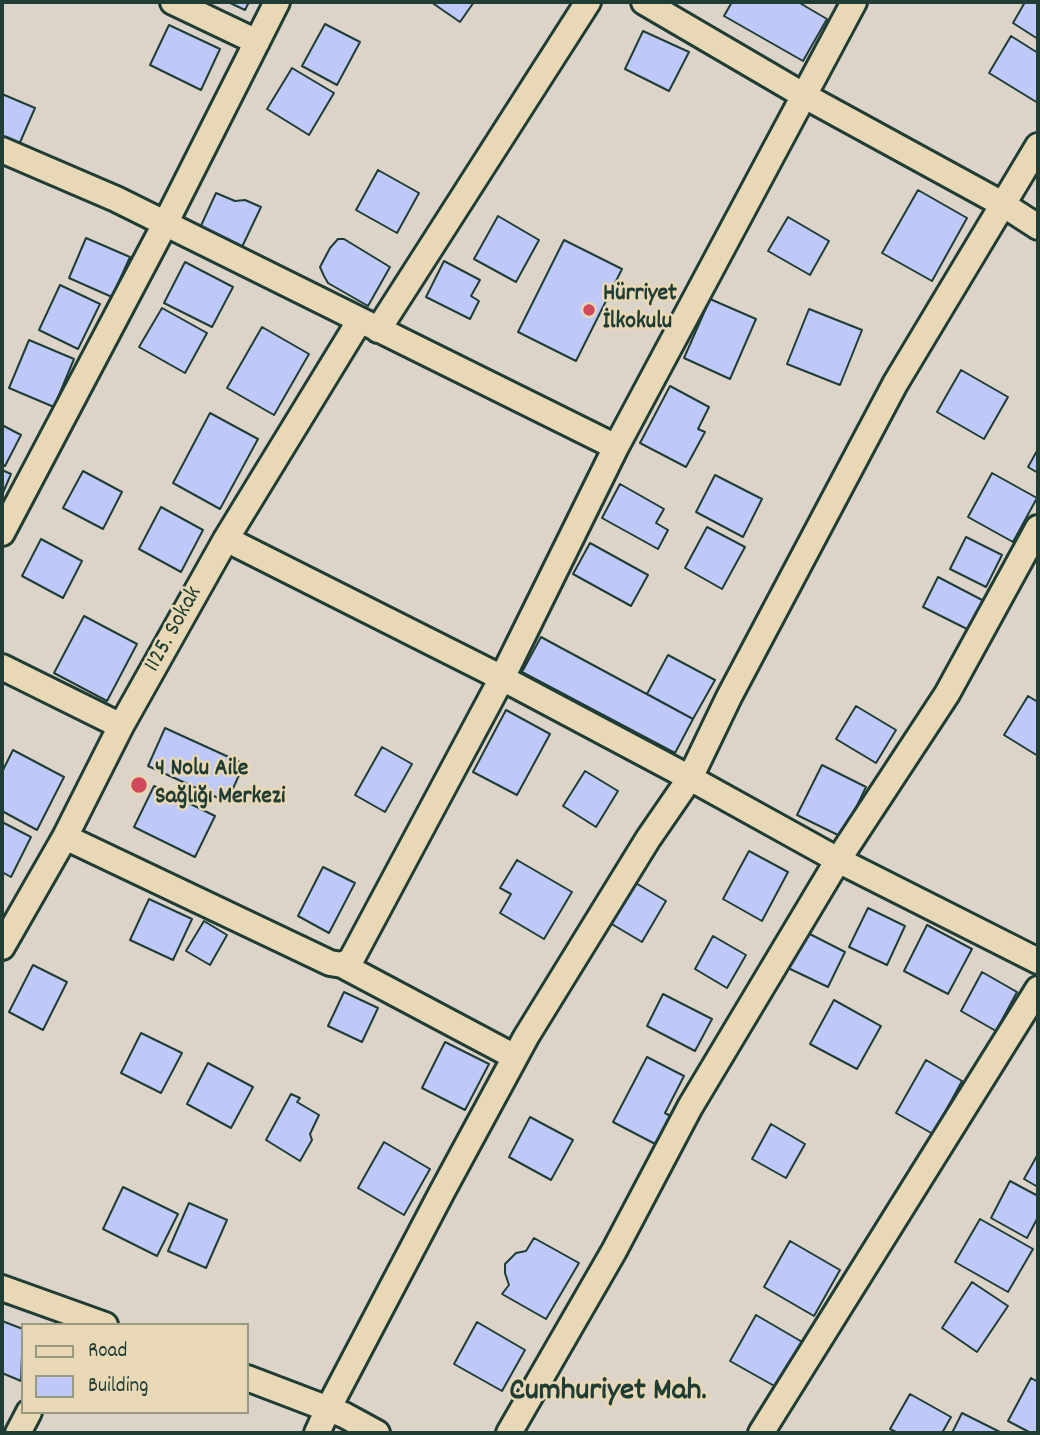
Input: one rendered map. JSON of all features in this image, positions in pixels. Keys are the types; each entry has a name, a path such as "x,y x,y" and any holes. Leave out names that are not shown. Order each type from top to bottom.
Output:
{"street":[{"path":"173,2 257,42"},
{"path":"2,533 165,223 277,2"},
{"name":"1125. Sokak","path":"2,947 65,837 121,726 226,539 588,2"},
{"path":"644,2 803,95 1004,205 1038,227"},
{"path":"342,965 351,960 362,943 502,678 616,447 854,2"},
{"path":"317,1433 515,1057 648,839 690,778 729,697 895,384 1038,146"},
{"path":"2,150 116,199 616,447"},
{"path":"509,1433 614,1251 690,1107 838,860 947,694 1038,528"},
{"path":"226,539 502,678 838,860 1038,961"},
{"path":"2,667 121,726"},
{"path":"65,837 330,963 342,965 515,1057"},
{"path":"761,1433 1038,989"},
{"path":"2,1289 80,1320"},
{"path":"248,1378 344,1415 377,1433"},
{"path":"18,1433 28,1414"}],"building":[{"path":"228,2 249,2 245,10"},
{"path":"431,2 474,2 460,22"},
{"path":"732,2 798,2 827,19 803,61 724,16"},
{"path":"1025,2 1038,2 1038,39 1013,23"},
{"path":"325,24 360,42 337,85 302,66"},
{"path":"169,25 220,49 201,90 150,65"},
{"path":"643,31 689,52 669,91 625,69"},
{"path":"1011,36 1038,53 1038,103 989,73"},
{"path":"292,68 334,93 309,135 267,109"},
{"path":"2,94 35,108 18,147 2,139"},
{"path":"378,170 419,193 397,233 356,210"},
{"path":"918,190 967,218 932,281 882,253"},
{"path":"216,193 261,207 241,249 199,230"},
{"path":"498,216 539,240 516,282 474,259"},
{"path":"788,217 829,241 810,275 768,251"},
{"path":"86,238 130,257 112,297 69,278"},
{"path":"338,239 344,239 390,267 368,306 328,283 324,276 320,267"},
{"path":"564,240 622,269 576,361 518,332"},
{"path":"444,261 480,280 471,296 479,301 470,319 426,297"},
{"path":"185,262 233,287 212,327 164,303"},
{"path":"60,285 100,304 78,349 39,330"},
{"path":"710,299 756,319 730,379 684,358"},
{"path":"162,308 207,333 185,373 139,347"},
{"path":"809,309 862,330 840,385 787,364"},
{"path":"262,327 309,354 274,415 227,388"},
{"path":"29,340 74,359 54,407 9,388"},
{"path":"961,370 1008,397 984,439 937,412"},
{"path":"670,386 709,407 698,429 705,432 686,467 640,443"},
{"path":"210,413 258,439 220,509 173,483"},
{"path":"2,425 21,435 5,466 2,465"},
{"path":"1038,449 1038,473 1028,467"},
{"path":"2,470 11,474 2,495"},
{"path":"83,471 122,492 103,529 63,508"},
{"path":"992,473 1037,498 1013,542 968,517"},
{"path":"715,475 762,499 743,537 696,512"},
{"path":"620,484 664,509 656,523 668,530 658,549 602,518"},
{"path":"161,507 203,530 181,572 139,549"},
{"path":"707,527 745,547 722,589 685,568"},
{"path":"966,537 1002,555 986,587 950,569"},
{"path":"41,539 82,561 63,598 22,576"},
{"path":"590,543 648,575 631,606 573,574"},
{"path":"938,577 984,601 969,630 923,607"},
{"path":"84,616 137,644 107,701 54,673"},
{"path":"541,637 693,719 675,753 522,672"},
{"path":"668,655 715,680 693,719 647,694"},
{"path":"1028,696 1038,702 1038,756 1004,735"},
{"path":"856,706 896,730 876,763 836,739"},
{"path":"506,710 550,734 517,795 473,772"},
{"path":"165,728 244,764 227,802 148,766"},
{"path":"382,747 412,764 385,812 355,795"},
{"path":"13,750 64,777 37,830 2,811 2,772"},
{"path":"822,765 866,787 842,837 797,815"},
{"path":"585,771 618,791 596,827 563,806"},
{"path":"154,786 215,816 195,857 134,827"},
{"path":"2,822 31,837 11,877 2,872"},
{"path":"749,851 788,872 762,921 723,899"},
{"path":"517,860 572,892 544,939 500,913 511,894 500,888"},
{"path":"323,867 355,883 329,933 298,916"},
{"path":"634,882 666,901 642,942 610,923"},
{"path":"149,899 192,919 173,960 130,940"},
{"path":"868,908 905,926 887,965 849,947"},
{"path":"204,921 227,935 210,965 186,951"},
{"path":"927,925 972,949 948,994 904,971"},
{"path":"804,931 845,952 828,987 786,967"},
{"path":"713,936 746,955 727,988 695,969"},
{"path":"33,965 67,982 43,1030 9,1012"},
{"path":"982,972 1017,992 996,1031 961,1011"},
{"path":"344,992 378,1008 362,1042 328,1026"},
{"path":"663,994 712,1019 695,1051 647,1026"},
{"path":"834,1000 881,1026 857,1069 810,1044"},
{"path":"141,1033 182,1053 161,1093 121,1073"},
{"path":"445,1042 489,1064 465,1110 422,1088"},
{"path":"647,1057 684,1076 665,1113 676,1119 661,1147 613,1122"},
{"path":"926,1060 962,1081 933,1134 896,1113"},
{"path":"208,1063 253,1087 231,1128 187,1104"},
{"path":"291,1094 300,1098 297,1102 319,1115 310,1134 312,1140 300,1161 266,1140"},
{"path":"530,1117 573,1140 551,1180 509,1157"},
{"path":"771,1124 805,1144 786,1178 752,1159"},
{"path":"384,1142 430,1169 404,1215 358,1188"},
{"path":"1038,1154 1038,1187 1024,1179"},
{"path":"1010,1181 1038,1196 1038,1217 1027,1238 991,1218"},
{"path":"123,1187 178,1214 157,1256 103,1229"},
{"path":"189,1203 227,1220 206,1268 168,1251"},
{"path":"980,1219 1033,1249 1008,1292 955,1262"},
{"path":"534,1238 579,1263 546,1319 502,1294 509,1285 505,1264 516,1253 526,1251"},
{"path":"790,1241 840,1270 814,1316 764,1287"},
{"path":"972,1282 1008,1306 977,1352 942,1328"},
{"path":"756,1315 804,1343 778,1388 730,1361"},
{"path":"2,1321 21,1328 21,1381 2,1373"},
{"path":"477,1322 525,1350 502,1391 454,1364"},
{"path":"1031,1378 1038,1382 1038,1433 1031,1433 1008,1421"},
{"path":"910,1394 951,1417 942,1433 898,1433 890,1429"},
{"path":"962,1413 1002,1433 952,1433"}],"place":[{"name":"Hürriyet İlkokulu","path":"589,310"},
{"name":"4 Nolu Aile Sağlığı Merkezi","path":"139,785"}],"district":[{"name":"Cumhuriyet Mah.","path":"608,1394"}]}
